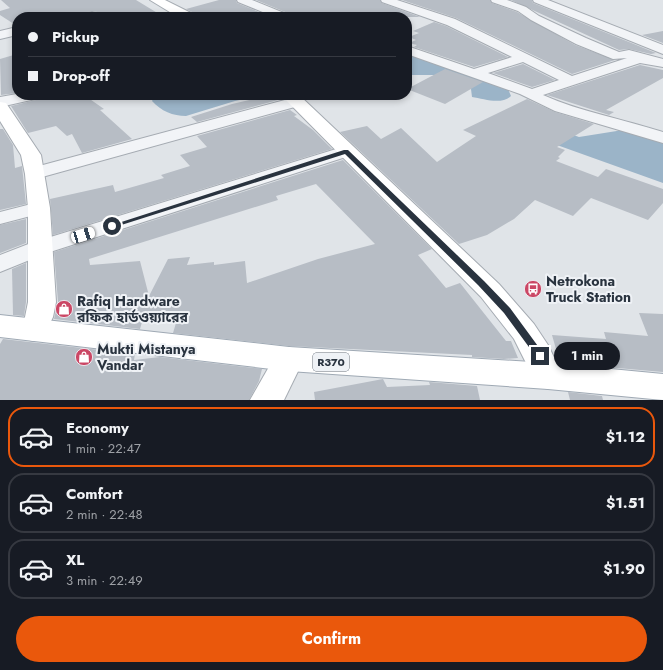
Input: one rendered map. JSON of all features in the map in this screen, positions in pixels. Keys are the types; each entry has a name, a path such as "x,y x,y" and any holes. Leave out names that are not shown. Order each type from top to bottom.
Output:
{"street":[{"path":"156,0 179,12"},
{"path":"242,0 273,12"},
{"path":"386,0 451,22 570,80"},
{"path":"496,0 522,9 534,18 564,31 581,41 618,56 628,54 641,59"},
{"path":"538,0 663,50"},
{"path":"0,35 12,32"},
{"path":"0,41 12,38"},
{"path":"412,52 475,73 578,114 624,125 663,138"},
{"path":"475,73 523,58"},
{"path":"530,94 570,80 641,59 647,58 663,63"},
{"path":"0,102 12,100"},
{"path":"35,172 285,100"},
{"path":"294,100 458,259 507,311 540,356 548,376"},
{"path":"0,106 31,155 35,172 39,208 39,248 42,302 39,317 33,330"},
{"path":"0,264 39,248 346,151"},
{"path":"0,218 39,208"},
{"name":"R370","path":"0,326 289,359 548,376 663,387"},
{"path":"266,400 272,393 289,359"}],"water":[{"path":"412,54 508,89 511,96 507,99 498,101 472,97 471,89 433,75 412,75"},
{"path":"239,100 186,116 172,114 159,108 152,101"},
{"path":"554,128 579,137 623,130 663,141 663,183 543,140"}],"building":[{"path":"1,0 136,0 156,12 12,12 12,23 0,15 0,11 10,8"},
{"path":"219,0 236,0 237,3 259,12 192,12 186,9"},
{"path":"256,0 380,0 382,3 406,12 285,12"},
{"path":"402,0 490,0 492,3 517,12 575,45 615,60 572,74 456,18"},
{"path":"511,0 532,0 533,3 656,53 651,54 629,49 619,50"},
{"path":"412,14 420,17 412,17"},
{"path":"434,22 446,26 508,57 474,67 414,47 417,45 412,44 412,42 416,40 412,38 412,36 419,33 413,31"},
{"path":"663,31 663,43 642,35"},
{"path":"12,55 12,94 1,95 0,59"},
{"path":"523,64 555,80 532,87 493,73"},
{"path":"640,65 663,70 663,78 606,110 614,112 609,115 547,95"},
{"path":"445,69 483,82 445,104 412,91 412,86"},
{"path":"527,99 555,112 594,124 557,147 565,150 556,161 598,177 606,169 663,189 663,203 648,220 591,198 573,216 535,200 514,219 487,235 459,244 340,132 367,126 381,139 401,128 437,162 476,136 463,130"},
{"path":"36,100 91,100 104,109 100,110 132,139 82,153 72,134 67,136 56,126 28,133 11,106"},
{"path":"249,100 278,100 197,122 191,117"},
{"path":"290,110 297,115 294,116 313,130 332,149 53,235 50,199 113,185 115,192 164,178 161,175 190,166 180,155 207,147 197,136"},
{"path":"0,129 3,129 13,145 15,168 22,166 26,204 0,210"},
{"path":"343,160 432,249 418,255 446,288 460,283 506,341 511,341 518,358 504,359 472,357 472,355 289,346 173,333 176,323 142,322 140,329 54,319 58,302 54,252","holes":["316,184 375,244 318,259 247,283 245,261 214,265 214,262 187,265 190,257 168,259 149,296 140,261 90,265 89,259 278,200 276,196"]},
{"path":"26,219 26,243 0,253 0,225"},
{"path":"26,263 26,302 24,316 13,315 12,269"},
{"path":"639,313 663,314 663,372 560,363 552,335 606,339 604,332 648,336"},
{"path":"3,339 135,354 134,360 160,357 262,369 259,381 249,400 0,400 0,344"},
{"path":"383,379 387,387 430,385 429,382 477,386 480,400 315,400 314,392"},
{"path":"568,392 602,396 603,400 570,400"}],"place":[{"name":"Netrokona Truck Station","path":"533,289"},
{"name":"Rafiq Hardware রফিক হার্ডওয়্যারের","path":"64,309"},
{"name":"Mukti Mistanya Vandar","path":"84,357"}],"route":[{"path":"112,226 346,151 481,283 507,311 540,356"}]}
